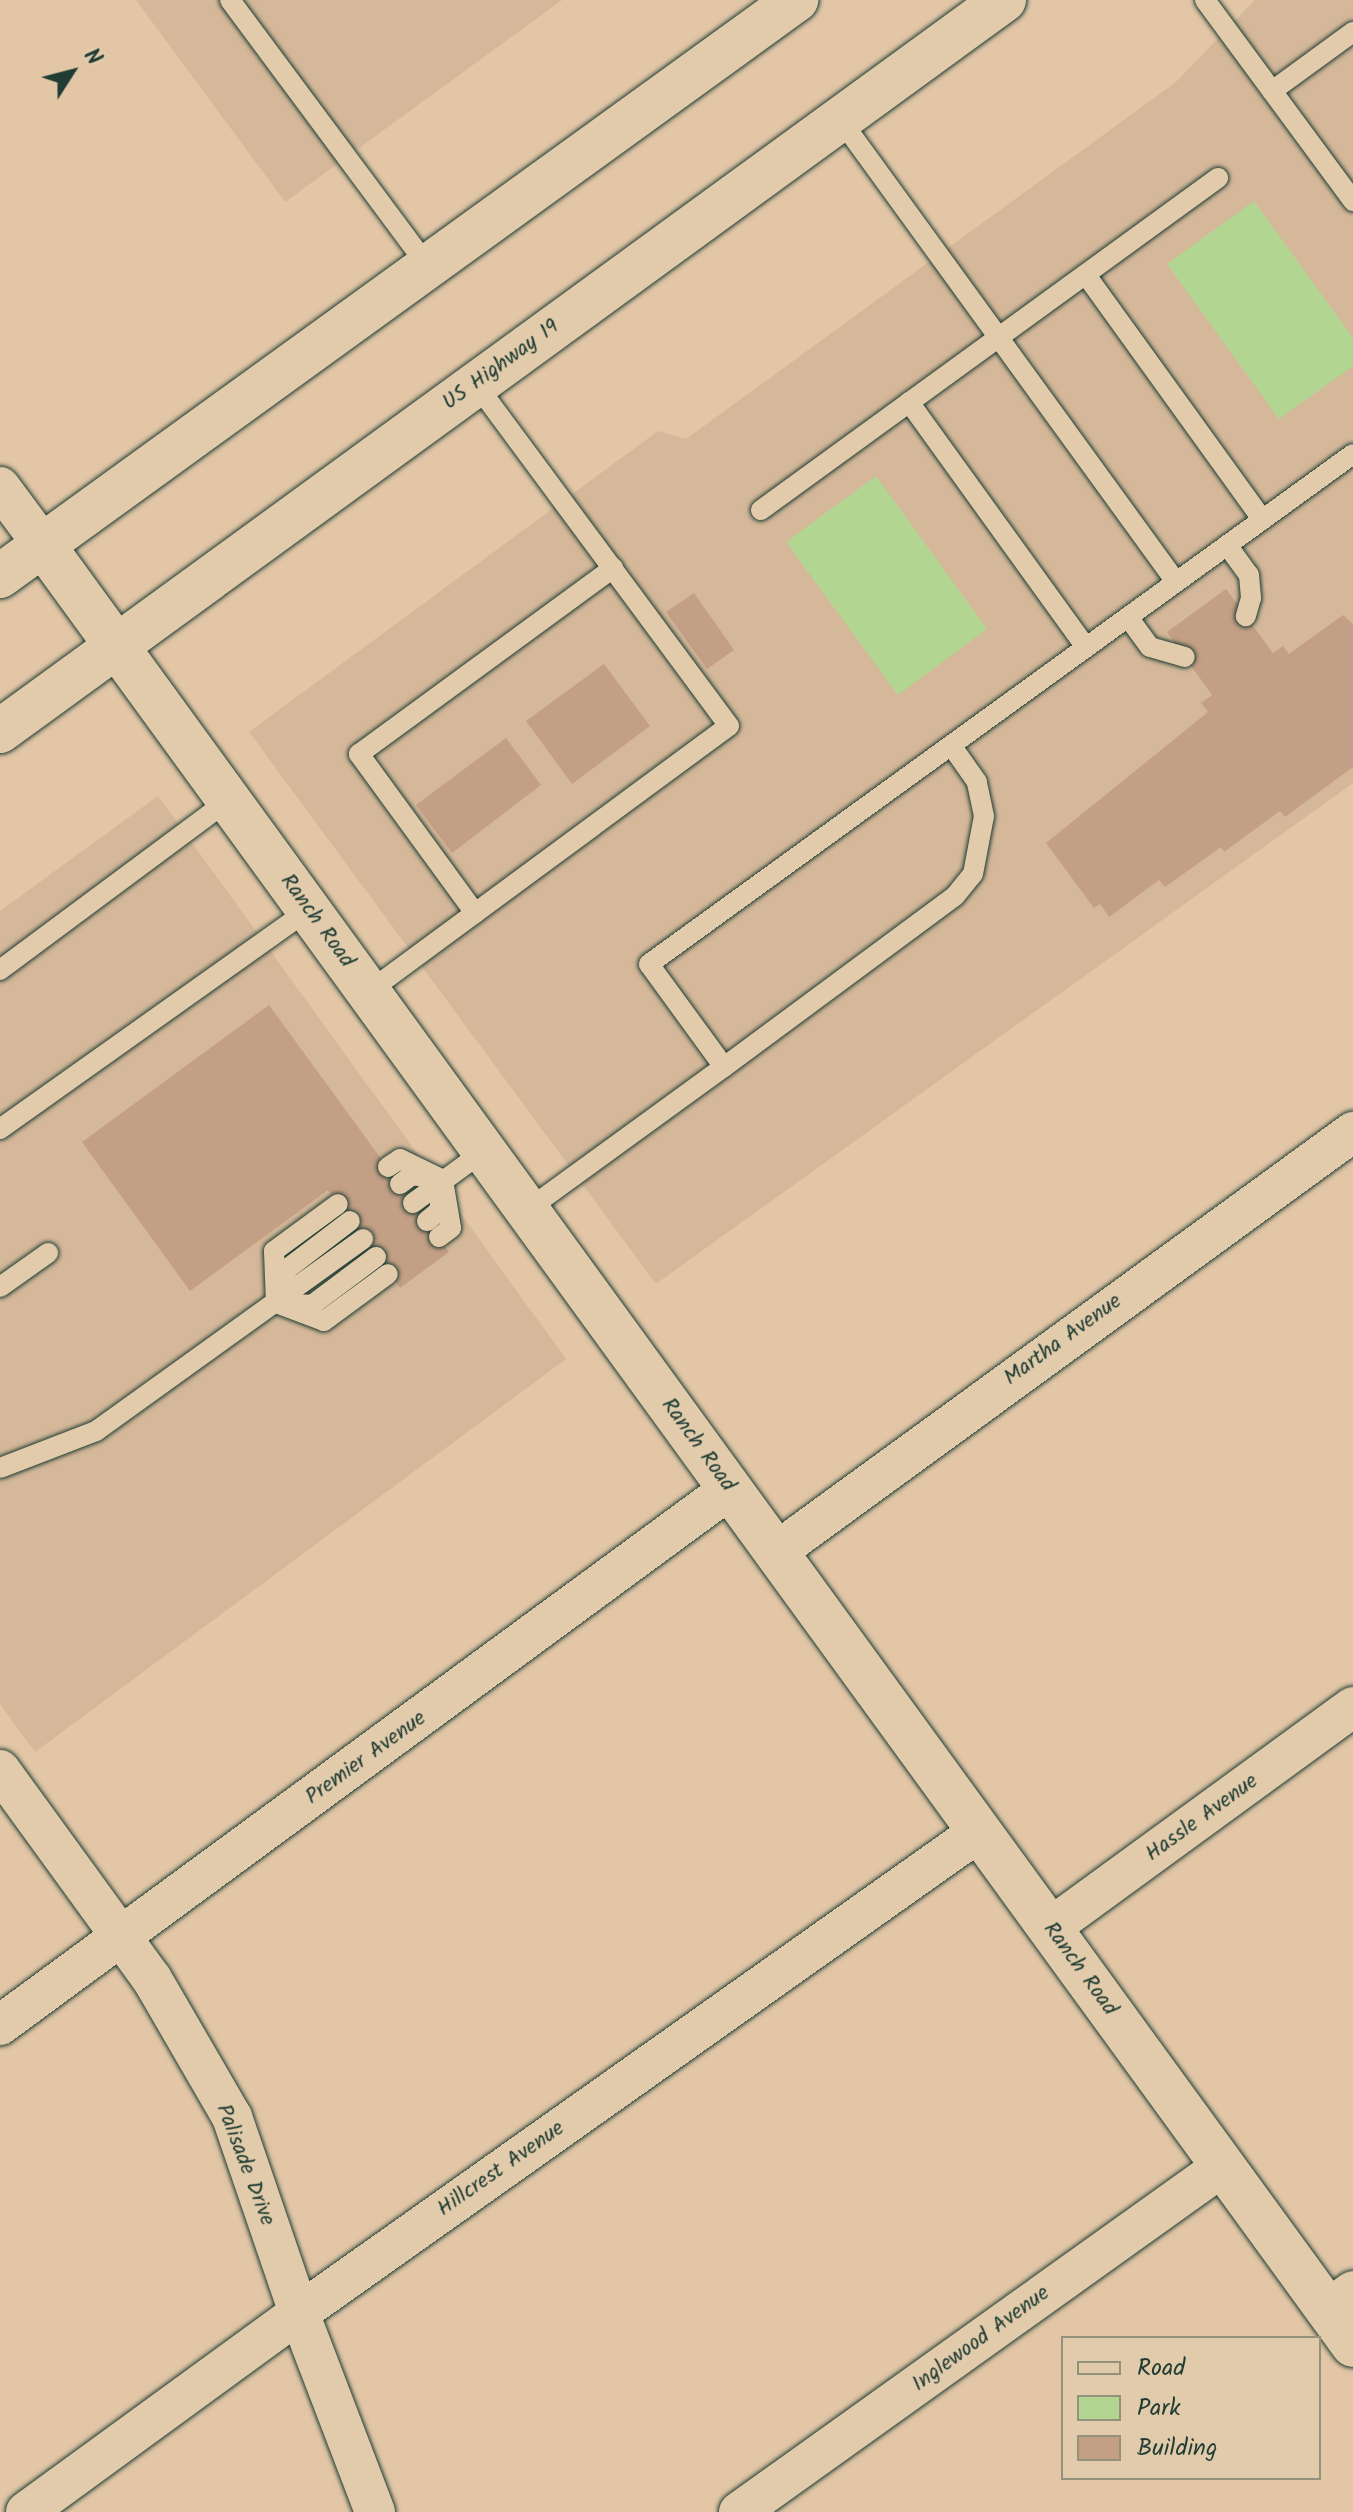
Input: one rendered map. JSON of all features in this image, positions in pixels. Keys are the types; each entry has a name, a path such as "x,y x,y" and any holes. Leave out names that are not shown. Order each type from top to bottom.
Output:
{"main road":[{"path":"0,576 796,0"},
{"name":"US Highway 19","path":"0,731 1004,0"},
{"name":"Ranch Road","path":"43,545 1223,2166 1340,2300 1353,2345"}],"street":[{"path":"0,487 43,545"},
{"name":"Martha Avenue","path":"776,1552 1353,1132"},
{"name":"Premier Avenue","path":"0,2025 730,1489"},
{"name":"Hassle Avenue","path":"1050,1928 1353,1707"},
{"name":"Palisade Drive","path":"0,1770 152,1979 232,2117 299,2313 375,2512"},
{"name":"Hillcrest Avenue","path":"26,2512 299,2313 980,1831"},
{"name":"Inglewood Avenue","path":"739,2512 1223,2166"}],"lane":[{"path":"230,0 428,267"},
{"path":"1205,0 1353,201"},
{"path":"1272,91 1353,32"},
{"path":"840,119 1176,582"},
{"path":"761,510 1218,178"},
{"path":"1086,275 1262,519"},
{"path":"368,992 729,726 476,384"},
{"path":"909,402 1086,647"},
{"path":"724,1067 649,964 1353,454"},
{"path":"1227,545 1249,575 1251,598 1246,616"},
{"path":"475,913 359,754 613,568"},
{"path":"1128,617 1150,647 1185,657"},
{"path":"527,1210 955,896 973,874 984,816 977,782 951,745"},
{"path":"0,970 229,800"},
{"path":"0,1129 308,910"},
{"path":"413,1203 484,1151"},
{"path":"388,1167 400,1159 443,1180"},
{"path":"400,1184 412,1175 443,1180"},
{"path":"433,1229 443,1180"},
{"path":"276,1303 274,1251 338,1204"},
{"path":"276,1303 287,1269 350,1221"},
{"path":"0,1468 96,1431 363,1239"},
{"path":"0,1287 48,1253"},
{"path":"276,1303 312,1305 382,1265"}],"shaded area":[{"path":"136,0 562,0 285,202"},
{"path":"1255,0 1353,0 1353,783 656,1284 249,732 658,431 686,439 1176,82"},
{"path":"158,796 566,1359 35,1752 0,1704 0,911"}],"green space":[{"path":"1254,201 1353,338 1353,366 1279,419 1167,264"},
{"path":"876,476 987,629 898,695 786,542"}],"building":[{"path":"1226,589 1273,653 1283,646 1289,654 1343,615 1353,624 1353,767 1285,817 1280,811 1224,852 1221,847 1165,887 1159,880 1109,917 1100,904 1094,908 1046,843 1208,712 1201,703 1212,695 1167,632"},
{"path":"694,593 734,650 707,669 666,612"},
{"path":"604,664 650,726 572,784 526,721"},
{"path":"506,738 541,785 452,853 416,805"},
{"path":"269,1005 449,1252 400,1288 328,1190 190,1291 82,1142"}]}
